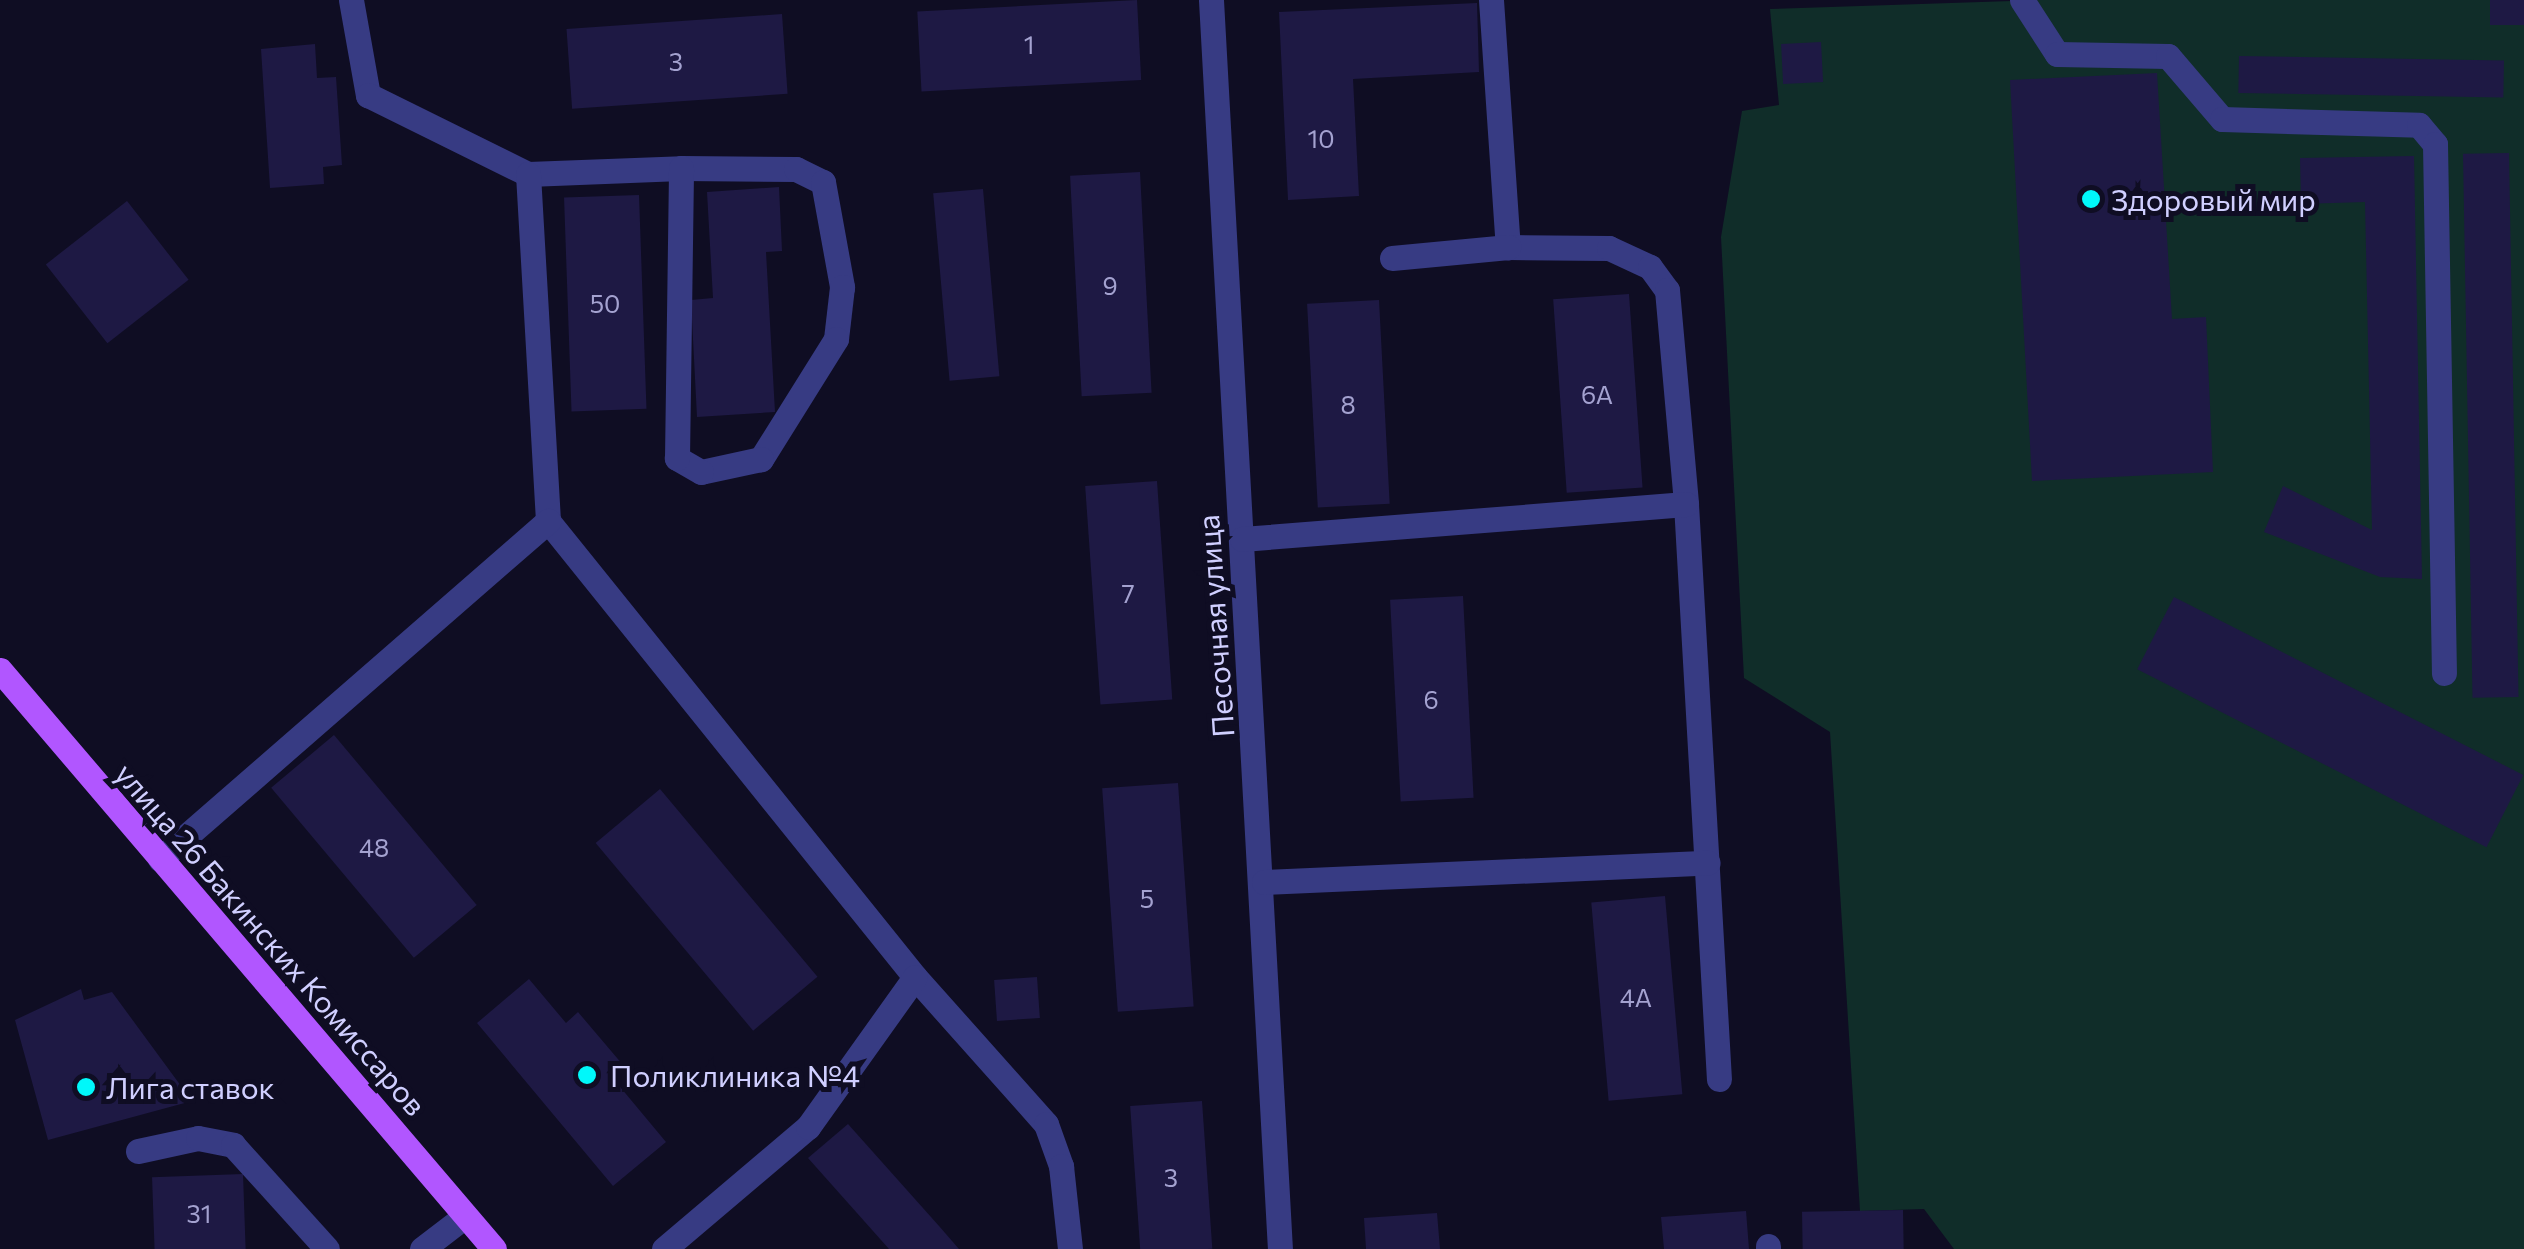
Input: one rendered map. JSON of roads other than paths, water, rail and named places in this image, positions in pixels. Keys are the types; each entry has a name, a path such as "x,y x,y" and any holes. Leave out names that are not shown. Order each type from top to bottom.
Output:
{"main road":[{"name":"улица 26 Бакинских Комиссаров","path":"0,670 494,1249"}],"street":[{"path":"352,0 368,95 528,174 681,168 796,170 823,182 842,287 836,338 761,459 701,472 678,458 681,168"},
{"name":"Песочная улица","path":"1211,0 1264,882 1280,1249"},
{"path":"1491,0 1508,247"},
{"path":"2022,0 2057,54 2168,56 2222,119 2419,124 2435,144 2444,673"},
{"path":"528,174 548,521 915,977 1046,1124 1061,1166 1070,1249"},
{"path":"1392,258 1508,247 1609,248 1650,267 1667,290 1686,504 1719,1078"},
{"path":"1242,540 1686,504"},
{"path":"160,859 548,521"},
{"path":"1264,882 1708,864"},
{"path":"664,1249 808,1128 915,977"},
{"path":"138,1151 198,1138 233,1145 327,1249"},
{"path":"422,1249 465,1216"}],"place":[{"name":"Здоровый мир","path":"2091,199"},
{"name":"Поликлиника №4","path":"587,1075"},
{"name":"Лига ставок","path":"86,1087"}]}
